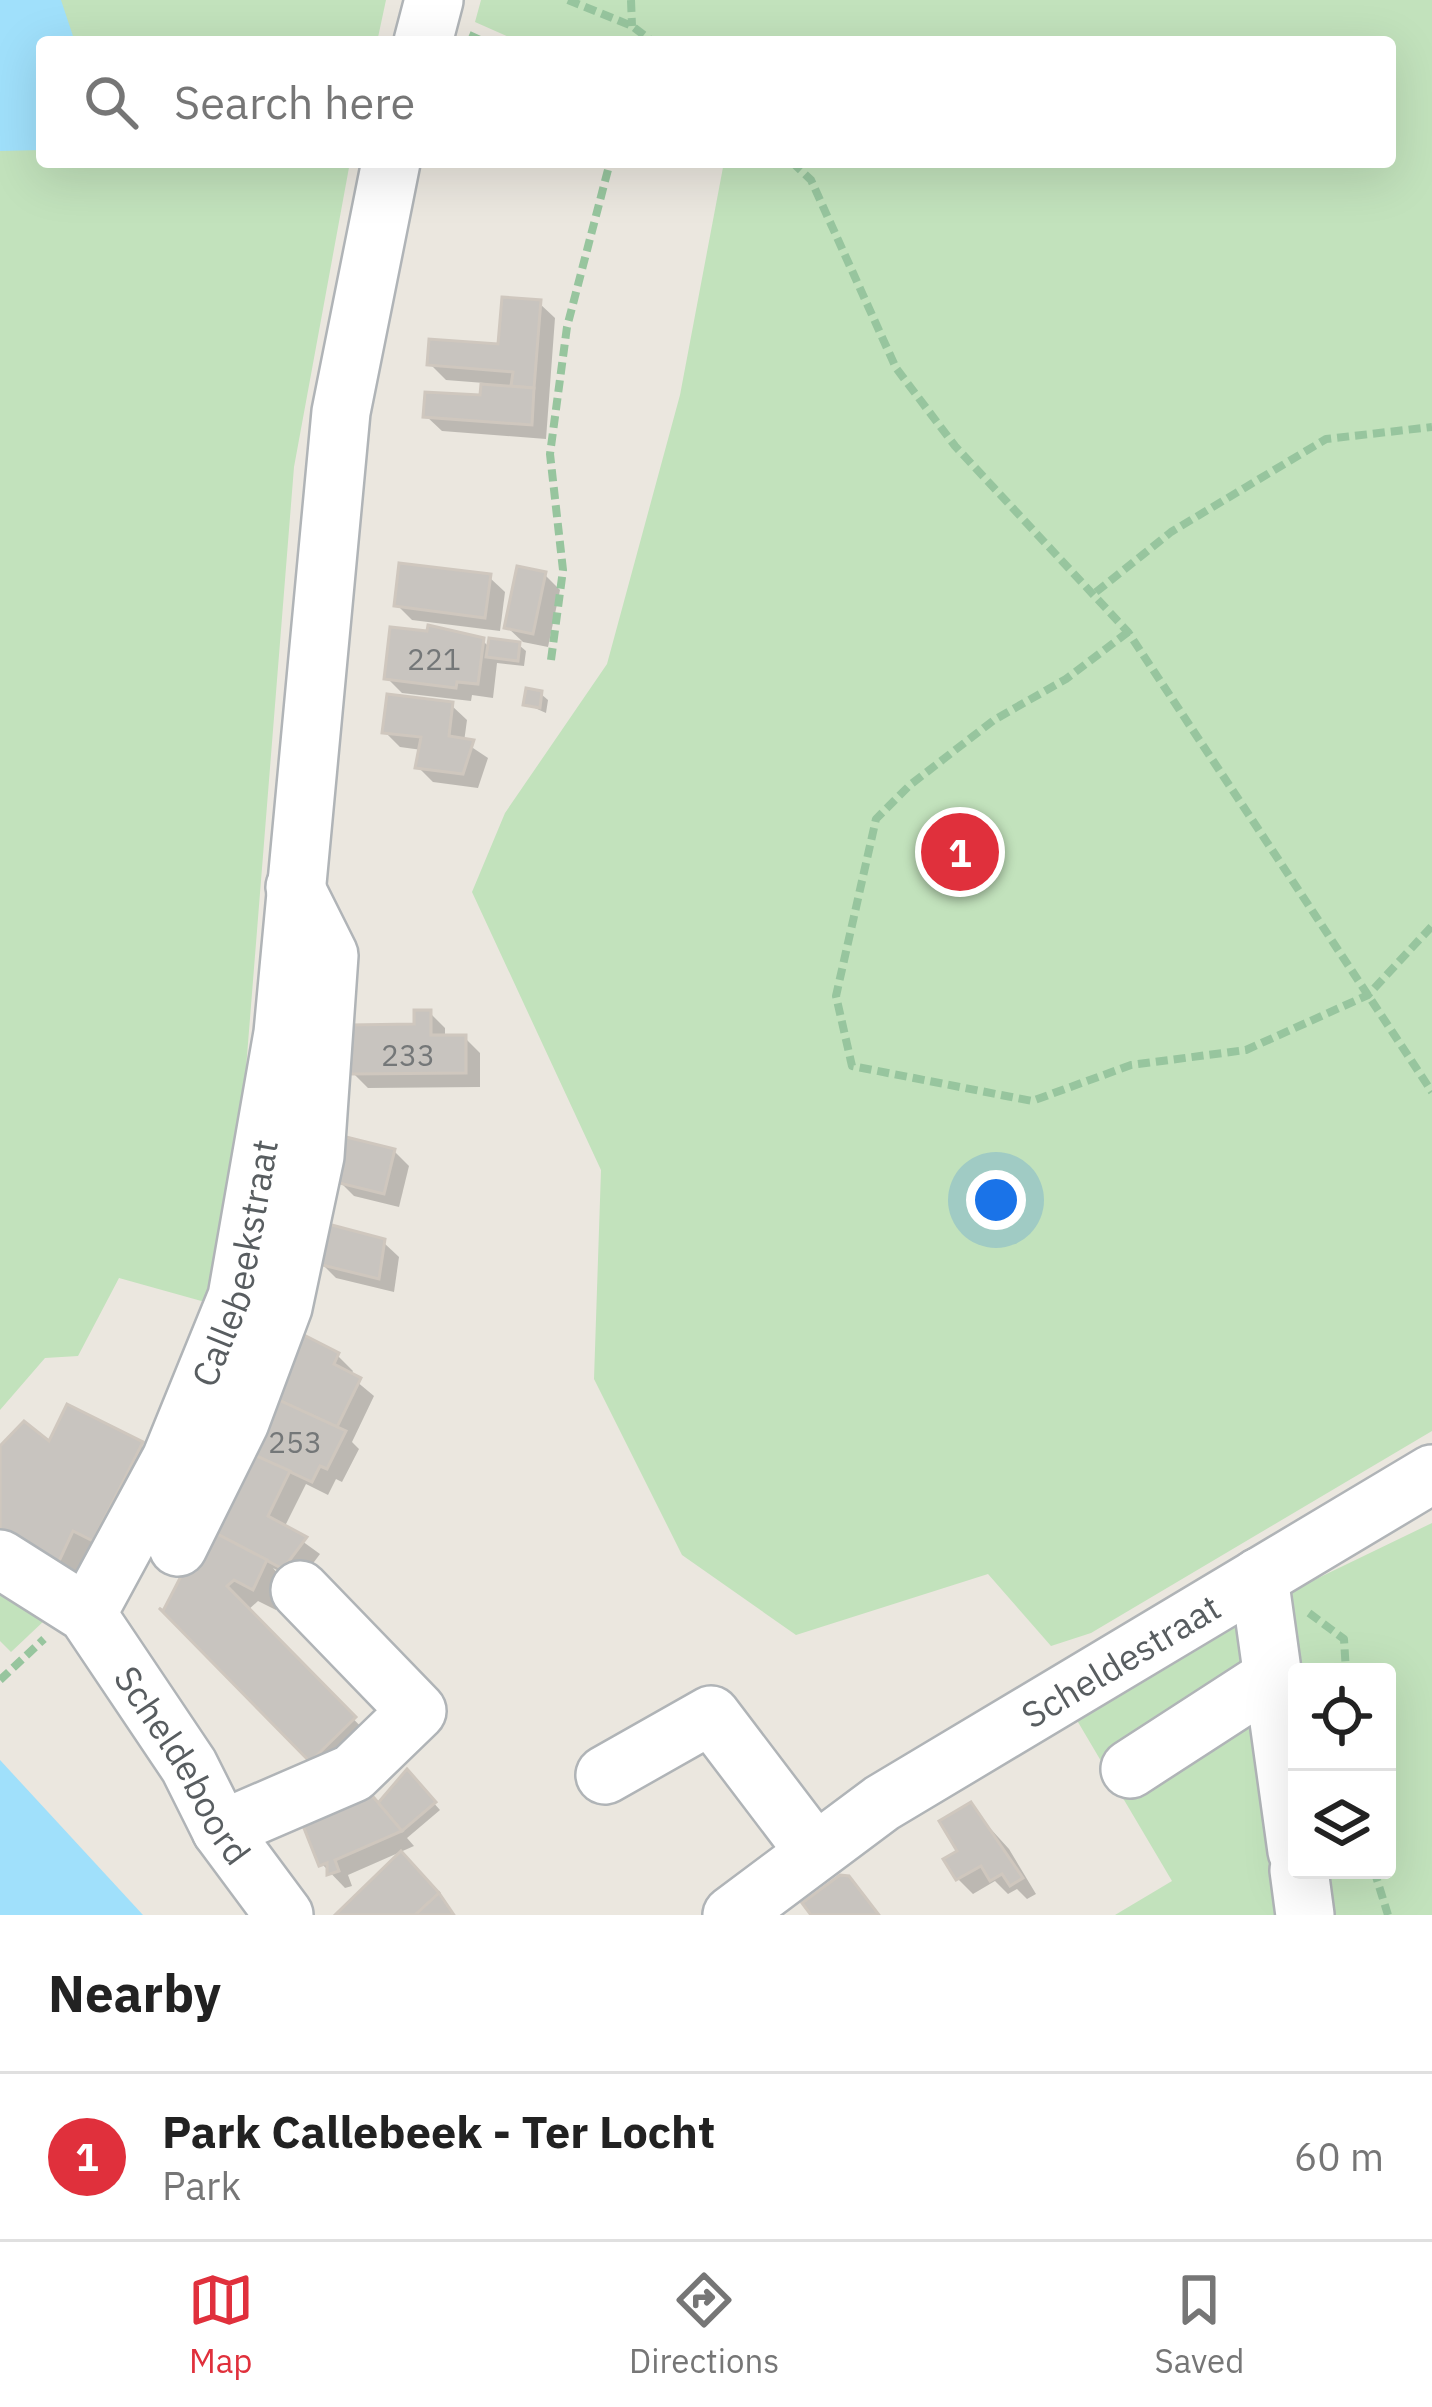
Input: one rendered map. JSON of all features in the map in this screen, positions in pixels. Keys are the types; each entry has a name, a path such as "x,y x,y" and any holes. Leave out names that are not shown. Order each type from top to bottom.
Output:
{"street":[{"path":"425,36 434,0"},
{"name":"Callebeekstraat","path":"87,1614 171,1459 238,1297 283,1033 293,884 341,412 390,168"},
{"name":"Callebeekstraat","path":"178,1547 240,1422 283,1307 315,1156 329,955 293,884"},
{"name":"Scheldestraat","path":"732,1915 882,1803 1432,1474"},
{"path":"0,1559 87,1614"},
{"path":"1259,1577 1288,1788"},
{"path":"220,1830 353,1773 418,1711 300,1591"},
{"name":"Scheldeboord","path":"87,1614 189,1766 220,1830 284,1915"},
{"path":"1130,1769 1272,1677"},
{"path":"604,1774 710,1715 815,1852"},
{"path":"1300,1879 1305,1915"}],"path":[{"path":"568,0 645,36"},
{"path":"632,0 632,26"},
{"path":"551,660 563,570 550,454 567,327 608,168"},
{"path":"798,168 811,181 896,368 955,446 1096,592 1128,632 1432,1092"},
{"path":"1096,592 1171,532 1326,440 1432,427"},
{"path":"1128,632 1066,680 994,720 910,785 876,819 836,996 852,1066 1032,1101 1131,1065 1246,1050 1368,995 1432,926"},
{"path":"1377,1879 1388,1915"}],"green space":[{"path":"0,0 386,0 378,36 36,36 36,168 349,168 294,467 243,1106 205,1302 119,1278 78,1356 45,1358 0,1410"},
{"path":"481,0 1432,0 1432,1431 1091,1633 1051,1646 988,1574 796,1635 682,1555 594,1379 601,1170 472,892 505,813 607,664 680,395 723,168 1396,168 1396,36 506,36 475,22"},
{"path":"1432,1523 1432,1915 1115,1915 1172,1881 1075,1717 1225,1623"},
{"path":"0,1581 46,1619 11,1652 0,1641"}],"water":[{"path":"0,0 61,0 73,36 36,36 36,150 0,151"},
{"path":"0,1760 143,1915 0,1915"}],"building":[{"path":"502,297 541,300 534,388 511,386 513,372 427,365 429,339 498,344"},
{"path":"481,384 534,388 532,425 423,417 425,392 480,395"},
{"path":"399,563 491,574 485,618 394,606"},
{"path":"517,566 546,572 533,634 504,628"},
{"path":"428,625 484,638 478,684 457,682 456,688 384,679 390,627 427,631"},
{"path":"489,638 520,642 518,661 486,657"},
{"path":"526,688 542,691 540,708 523,705"},
{"path":"387,694 453,702 449,736 474,740 463,774 415,768 421,737 382,733"},
{"path":"414,1010 431,1010 431,1035 466,1035 466,1073 350,1074 350,1025 414,1024"},
{"path":"346,1137 395,1149 384,1194 335,1182"},
{"path":"328,1224 385,1239 379,1279 318,1264"},
{"path":"302,1334 339,1353 334,1364 361,1378 337,1427 270,1396"},
{"path":"270,1396 346,1431 327,1469 320,1466 312,1482 243,1450"},
{"path":"67,1404 143,1442 93,1541 73,1531 54,1572 0,1537 0,1446 24,1421 49,1441"},
{"path":"243,1450 290,1471 268,1516 307,1537 283,1569 213,1532"},
{"path":"206,1528 267,1560 253,1590 234,1580 227,1586 356,1717 310,1762 159,1608 163,1611"},
{"path":"407,1769 436,1802 402,1831 378,1803"},
{"path":"364,1786 402,1831 335,1860 339,1871 327,1875 327,1863 319,1866 298,1813"},
{"path":"971,1802 1023,1878 1010,1886 1002,1874 990,1881 981,1866 956,1880 943,1859 957,1851 939,1821"},
{"path":"401,1851 439,1893 415,1915 335,1915"},
{"path":"840,1875 849,1876 879,1915 811,1915 802,1903"},
{"path":"439,1893 454,1915 415,1915"}],"place":[{"name":"Park Callebeek - Ter Locht","path":"960,852"}]}
